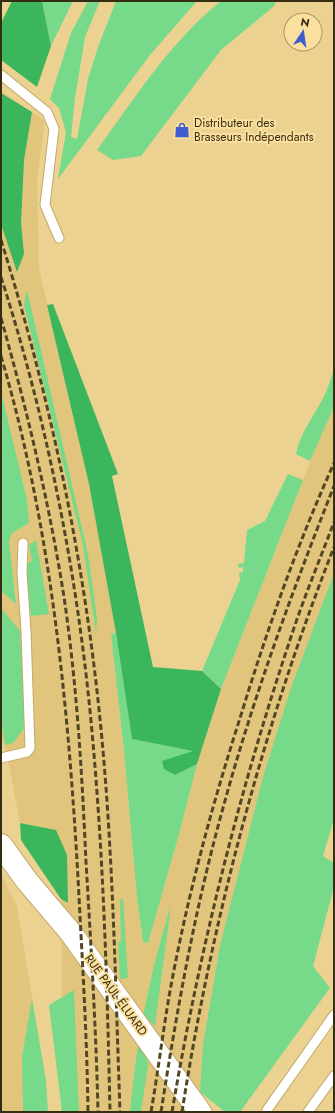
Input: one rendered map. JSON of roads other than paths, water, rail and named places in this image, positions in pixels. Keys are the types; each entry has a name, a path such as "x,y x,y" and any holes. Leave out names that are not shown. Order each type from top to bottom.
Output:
{"main road":[{"name":"RUE PAUL ÉLUARD","path":"1,845 27,881 71,933 200,1112"},
{"name":"RUE PAUL ÉLUARD","path":"27,881 72,960 185,1112"}],"lane":[{"path":"1,75 47,112 54,130 46,205 58,238"},
{"path":"1,758 27,752 30,748 26,631 22,572 23,544"},
{"path":"268,1112 267,1110 334,1015"},
{"path":"308,1112 334,1076"}],"railway":[{"path":"1,240 34,353 61,468 91,642 107,802 113,906 120,1112"},
{"path":"1,277 31,381 56,487 83,647 98,803 106,958 110,1112"},
{"path":"1,318 20,387 44,491 58,562 69,630 81,763 98,1112"},
{"path":"1,356 33,485 45,549 62,680 69,746 78,878 88,1112"},
{"path":"151,1112 167,1006 184,921 210,817 230,749 272,620 295,556 334,463"},
{"path":"161,1112 195,921 223,808 260,686 303,566 334,486"},
{"path":"172,1112 194,993 207,934 253,758 294,628 334,522"},
{"path":"182,1112 208,968 243,825 285,685 308,615 334,547"}],"place":[{"name":"Distributeur des Brasseurs Indépendants","path":"182,130"}]}
